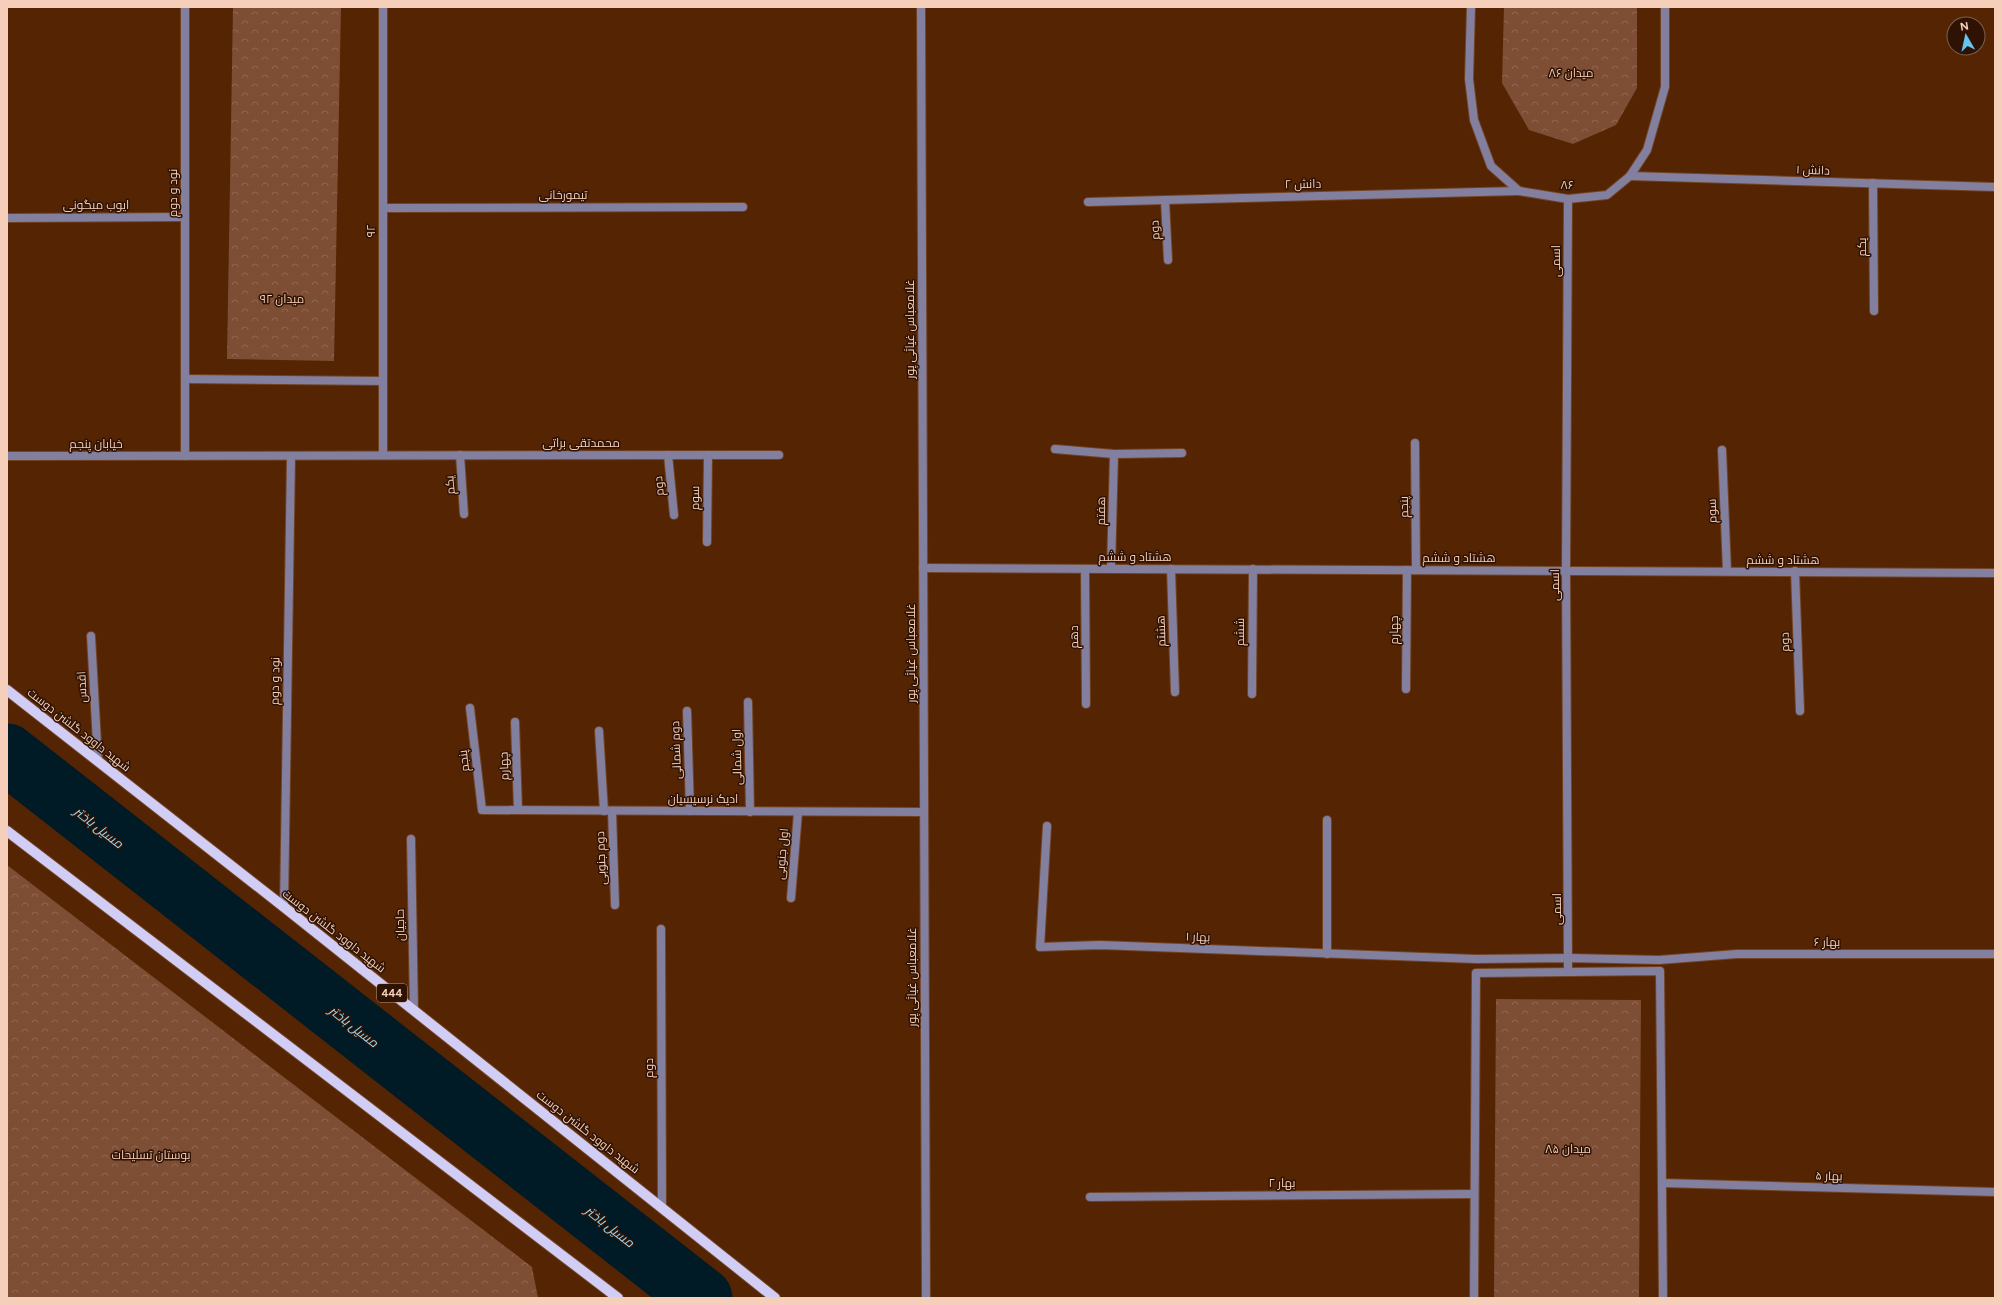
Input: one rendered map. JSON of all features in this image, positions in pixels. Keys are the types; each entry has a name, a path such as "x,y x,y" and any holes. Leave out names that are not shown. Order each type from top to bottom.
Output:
{"main road":[{"name":"شهید داوود گلشن دوست","path":"7,690 284,907 775,1298"},
{"path":"7,832 618,1298"}],"street":[{"name":"نود و دوم","path":"185,7 185,456"},
{"name":"۹۲","path":"383,7 383,455"},
{"name":"غلامعباس غیاثی پور","path":"921,7 926,1298"},
{"path":"1471,7 1469,79 1474,120 1491,166 1518,191"},
{"name":"۸۶","path":"1518,191 1568,199 1607,195 1630,176 1647,150 1665,87 1665,7"},
{"name":"دانش ۱","path":"1630,176 1995,187"},
{"name":"یکم","path":"1873,183 1874,311"},
{"name":"دانش ۲","path":"1088,202 1518,191"},
{"name":"اسمی","path":"1568,199 1566,570 1568,972"},
{"name":"دوم","path":"1165,200 1168,260"},
{"name":"تیمورخانی","path":"383,208 743,207"},
{"name":"ایوب میگونی","path":"7,218 185,217"},
{"path":"186,379 383,381"},
{"name":"پنجم","path":"1415,443 1416,570"},
{"path":"1055,449 1114,454 1182,453"},
{"name":"سوم","path":"1722,450 1727,571"},
{"name":"هفتم","path":"1112,569 1114,454"},
{"path":"185,456 383,455"},
{"name":"محمدتقی براتی","path":"383,455 779,455"},
{"name":"یکم","path":"460,455 464,514"},
{"name":"دوم","path":"668,455 674,515"},
{"name":"سوم","path":"707,542 708,455"},
{"name":"خیابان پنجم","path":"7,456 185,456"},
{"name":"نود و دوم","path":"284,907 291,456"},
{"name":"هشتاد و ششم","path":"923,568 1995,572"},
{"name":"دهم","path":"1085,569 1086,704"},
{"name":"هشتم","path":"1171,569 1175,692"},
{"name":"ششم","path":"1252,694 1253,569"},
{"name":"چهارم","path":"1406,570 1406,689"},
{"name":"دوم","path":"1795,572 1800,711"},
{"name":"اقدس","path":"91,636 98,761"},
{"name":"اول شمالی","path":"748,702 750,812"},
{"name":"پنجم","path":"470,708 482,810"},
{"name":"دوم شمالی","path":"687,712 690,811"},
{"name":"چهارم","path":"515,722 518,810"},
{"path":"599,731 608,811"},
{"name":"ادیک نرسیسیان","path":"482,810 924,812"},
{"name":"دوم جنوبی","path":"608,811 615,904"},
{"name":"اول جنوبی","path":"791,898 798,812"},
{"path":"1327,820 1327,954"},
{"name":"بهار ۱","path":"1047,826 1040,947 1100,945 1476,960 1569,958"},
{"name":"حاجیان","path":"410,840 414,1011"},
{"name":"دوم","path":"661,929 662,1208"},
{"name":"بهار ۶","path":"1569,958 1659,960 1737,954 1995,954"},
{"path":"1474,1298 1476,973 1660,971 1663,1298"},
{"name":"بهار ۵","path":"1662,1183 1995,1192"},
{"name":"بهار ۲","path":"1090,1196 1474,1194"}],"green space":[{"name":"میدان ۹۲","path":"233,7 341,7 334,361 227,359"},
{"name":"میدان ۸۶","path":"1504,7 1637,7 1637,88 1616,125 1573,144 1529,130 1502,83"},
{"name":"بوستان تسلیحات","path":"7,865 532,1267 538,1298 7,1298"},
{"name":"میدان ۸۵","path":"1496,999 1641,1000 1639,1298 1494,1298"}],"waterway":[{"name":"مسیل باختر","path":"7,754 702,1298"}]}
